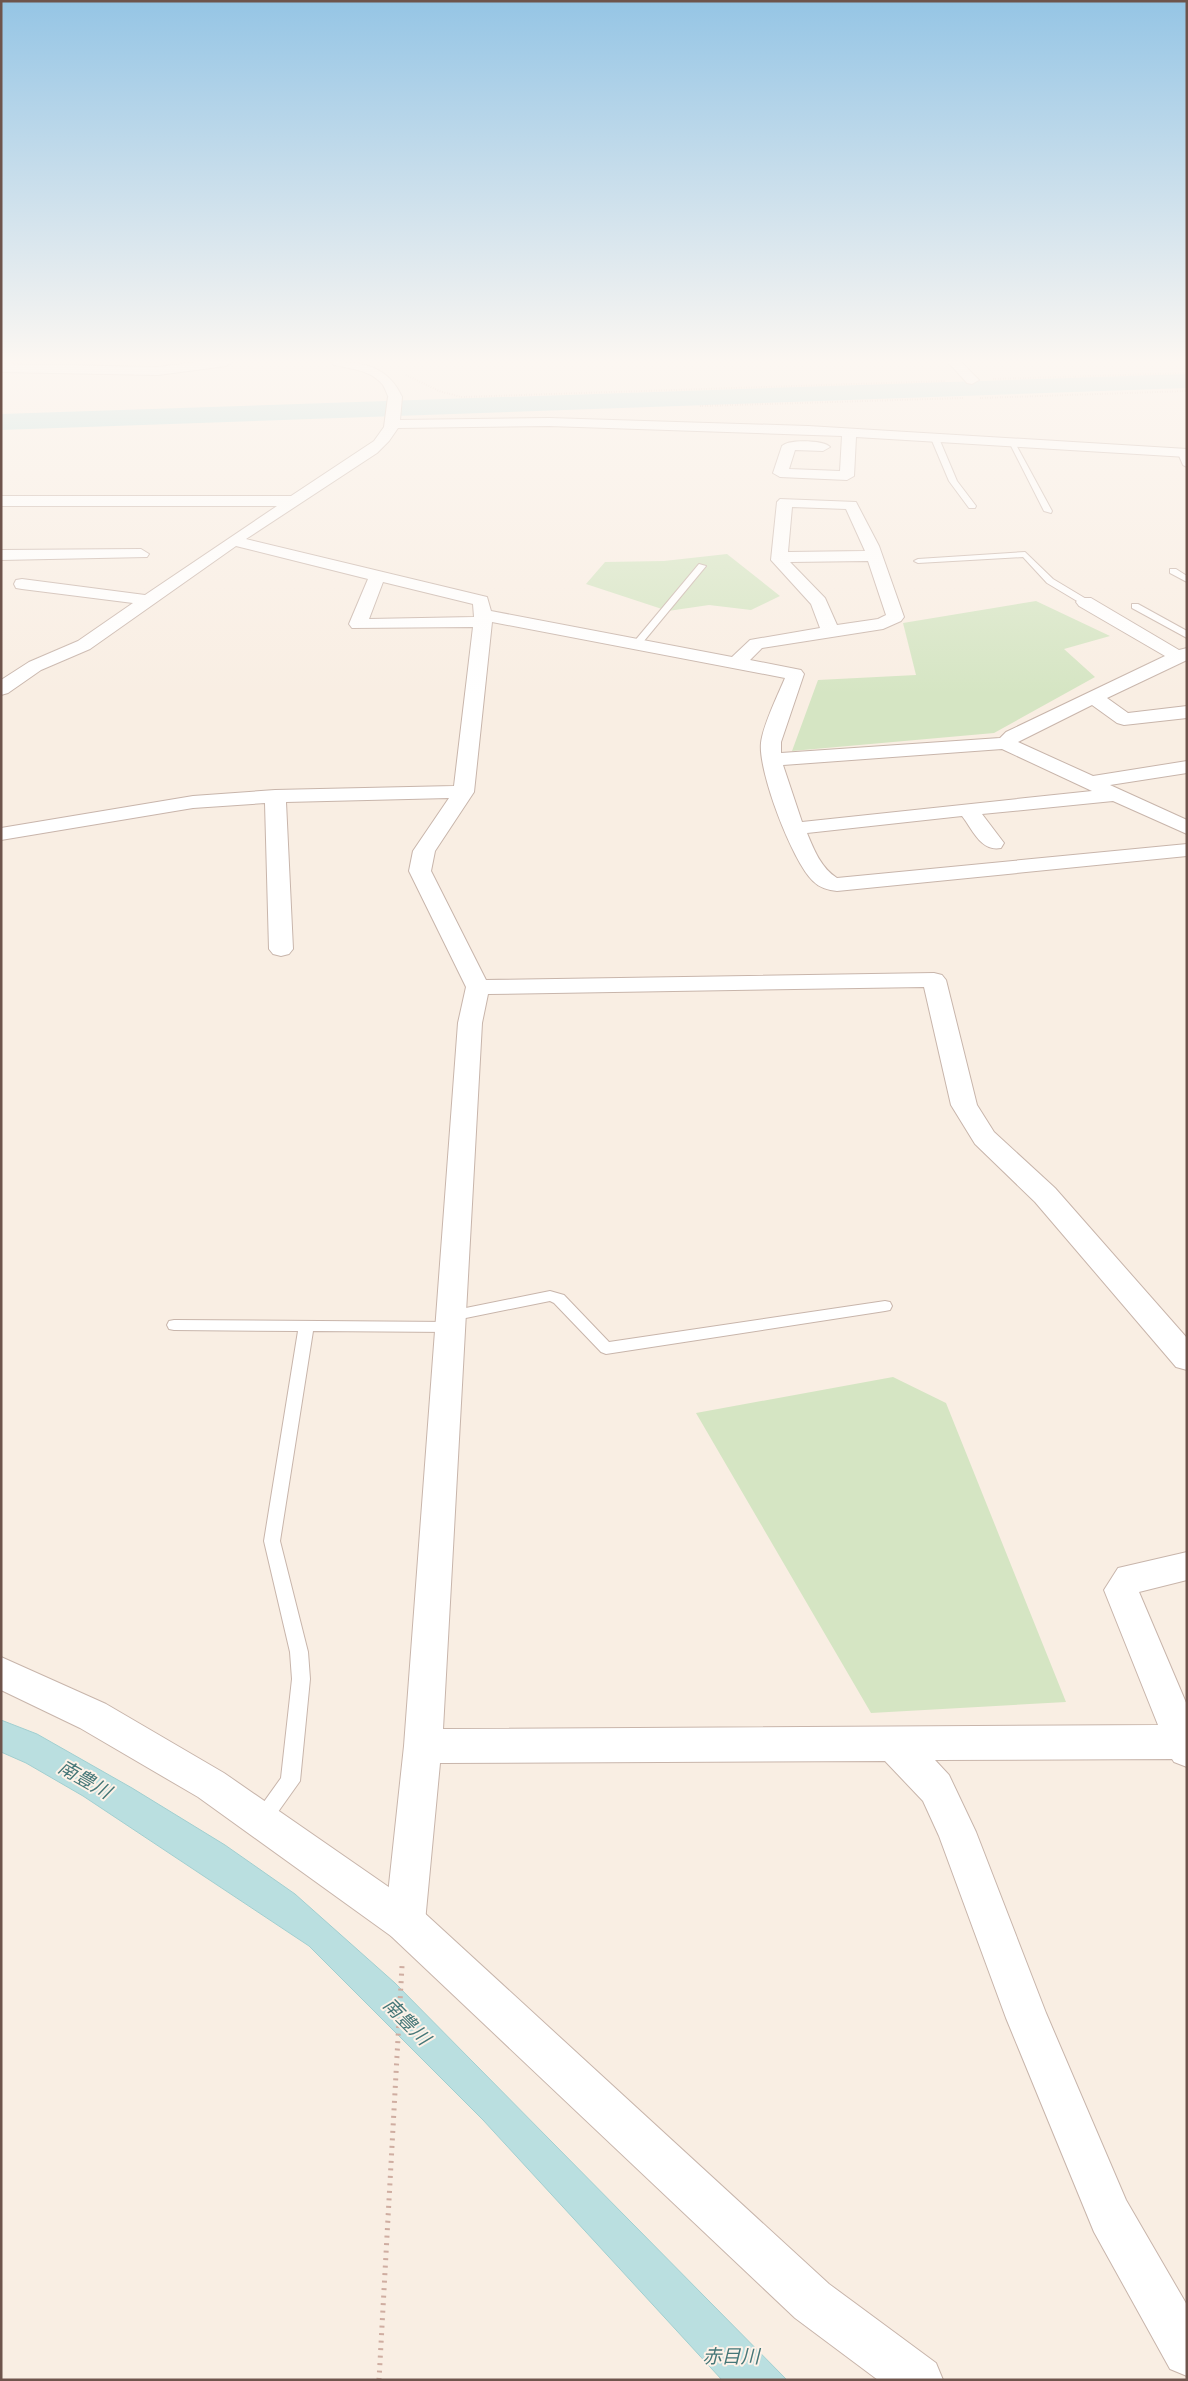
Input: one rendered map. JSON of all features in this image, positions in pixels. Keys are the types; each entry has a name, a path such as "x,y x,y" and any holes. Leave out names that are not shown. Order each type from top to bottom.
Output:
{"street":[{"path":"1,689 35,666 84,645 233,541 337,473"},
{"path":"783,473 847,476 847,473"},
{"path":"1,501 295,501"},
{"path":"737,662 756,644 882,624 895,617 874,556 852,505 785,502 779,560 819,602 830,631"},
{"path":"233,541 481,601 483,618 464,792 424,851 420,871 478,987 470,1023 423,1746 405,1922"},
{"path":"1,555 141,554 89,592"},
{"path":"63,555 22,584 148,600"},
{"path":"779,557 874,556"},
{"path":"377,576 358,624 483,618 737,662 795,674 771,742 772,760 782,798 795,830 818,876 831,884 864,883 1187,850"},
{"path":"1085,602 1183,655"},
{"path":"1005,743 1013,736 1183,655"},
{"path":"1094,698 1124,719 1187,712"},
{"path":"772,760 1005,743 1184,826"},
{"path":"1091,783 1117,777 1187,767"},
{"path":"1,834 193,802 275,796 464,792"},
{"path":"795,830 813,825 1116,795"},
{"path":"275,796 281,949"},
{"path":"969,811 993,843"},
{"path":"478,987 934,980 964,1105 984,1138 1045,1195 1187,1359"},
{"path":"423,1746 893,1743 1186,1745 1121,1590 1130,1578 1187,1566"},
{"path":"1,1673 93,1716 211,1785 405,1922 812,2301 919,2380"},
{"path":"893,1743 936,1788 956,1832 1027,2018 1110,2216 1187,2352"}],"lane":[{"path":"949,473 953,482 972,506"},
{"path":"1027,473 1048,511"},
{"path":"918,561 1024,554 1050,582 1085,602"},
{"path":"636,645 702,566"},
{"path":"1173,570 1187,580"},
{"path":"1135,606 1187,635"},
{"path":"174,1325 306,1326 450,1322 550,1296 559,1299 606,1348 885,1306"},
{"path":"261,1820 290,1782 301,1679 299,1652 272,1540 306,1326"}],"path":[{"path":"379,2380 405,1922"}],"green space":[{"path":"727,554 780,596 751,610 709,605 668,611 586,584 605,562 664,561"},
{"path":"1036,601 1110,636 1064,649 1095,677 994,733 792,751 818,680 916,675 903,623"},
{"path":"893,1377 946,1403 1066,1702 871,1713 696,1413"}],"water":[{"name":"赤目川","path":"1,1720 37,1734 132,1788 225,1845 295,1894 395,1983 787,2380 722,2380 483,2120 309,1946 83,1796 26,1763 1,1752"}],"water label":[{"name":"南豊川","path":"85,1779"},
{"name":"南豊川","path":"407,2021"}]}
